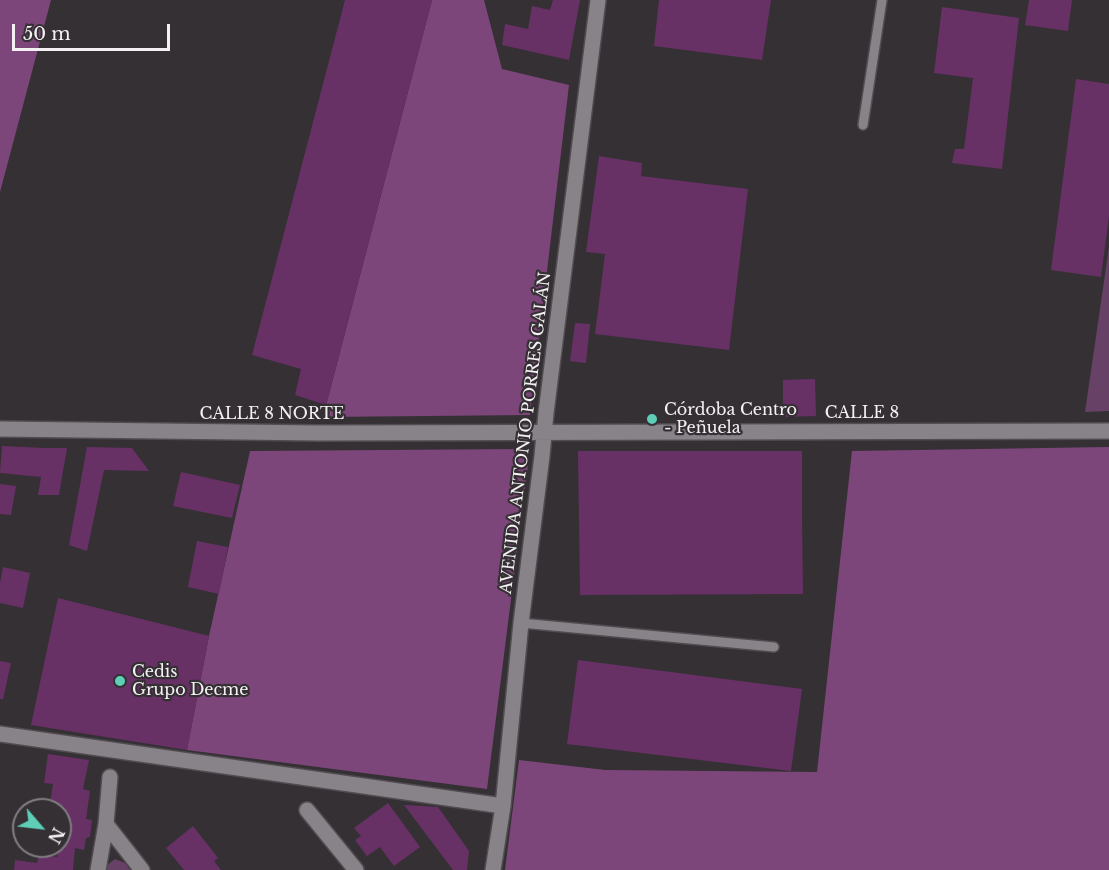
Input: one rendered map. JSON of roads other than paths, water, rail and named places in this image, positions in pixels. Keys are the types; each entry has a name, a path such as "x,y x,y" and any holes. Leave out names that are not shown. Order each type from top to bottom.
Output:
{"street":[{"name":"AVENIDA ANTONIO PORRES GALÁN","path":"493,870 503,806 521,623 598,0"},
{"name":"CALLE 8 NORTE","path":"0,429 319,433 544,432"},
{"name":"CALLE 8","path":"544,432 1109,431"},
{"path":"0,734 503,806"},
{"path":"98,870 106,824 110,777"},
{"path":"308,810 356,870"},
{"path":"106,824 142,870"}],"lane":[{"path":"863,125 882,0"},
{"path":"521,623 774,647"}],"place":[{"name":"Córdoba Centro - Peñuela","path":"652,419"},
{"name":"Cedis Grupo Decme","path":"120,681"}]}
